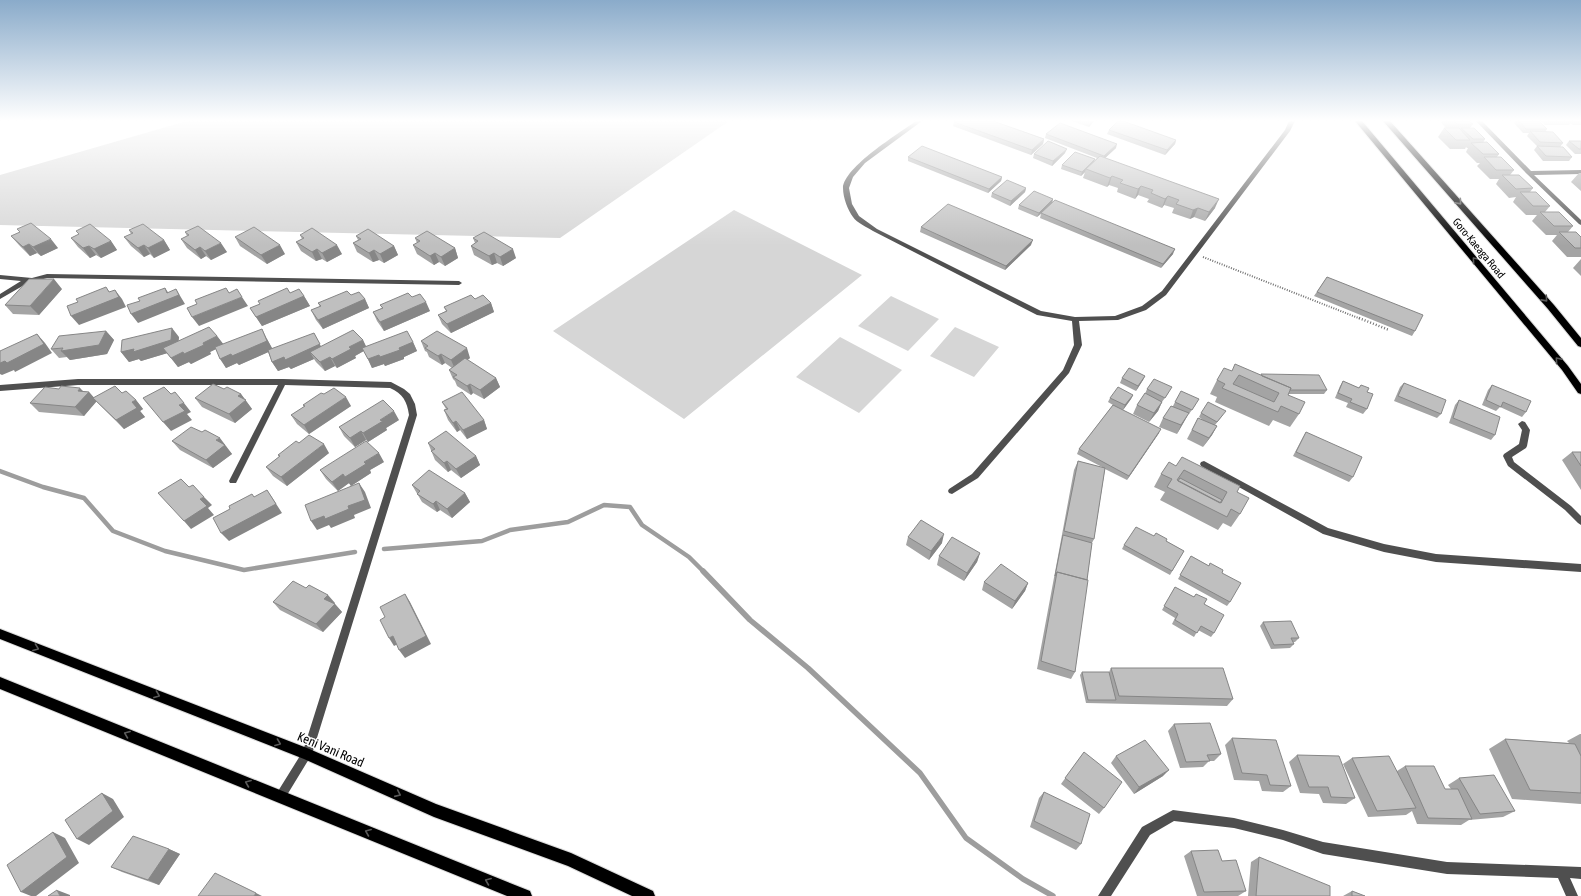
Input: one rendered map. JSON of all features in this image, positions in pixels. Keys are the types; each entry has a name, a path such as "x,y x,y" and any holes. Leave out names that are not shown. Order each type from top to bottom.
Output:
{"main road":[{"name":"Goro-Kaeaga Road","path":"1393,163 1565,368 1581,391"},
{"name":"Goro-Kaeaga Road","path":"1424,163 1551,307 1581,344"},
{"name":"Keni Vani Road","path":"0,634 307,754 434,810 571,860 648,896"},
{"path":"0,683 524,896"}],"street":[{"path":"862,163 850,177 846,188 849,204 856,217 875,230 1039,313 1076,319 1116,318 1144,308 1164,293 1263,163"},
{"path":"1519,163 1581,223"},
{"path":"1529,173 1581,172"},
{"path":"0,298 24,282 47,276 459,283"},
{"path":"0,277 35,279"},
{"path":"952,491 975,476 1066,371 1078,345 1076,319"},
{"path":"0,388 78,382 283,382 391,385 404,392 412,402 413,415 307,754 280,796"},
{"path":"233,481 283,382"},
{"path":"1522,424 1526,430 1523,446 1508,456 1511,464 1568,508 1581,521"},
{"path":"1204,464 1326,531 1384,548 1436,558 1581,568"},
{"path":"1104,896 1146,832 1173,815 1234,823 1283,835 1323,848 1447,868 1581,873"},
{"path":"1561,872 1572,896"}],"path":[{"path":"1194,254 1389,330"}],"shaded area":[{"path":"42,163 669,163 560,238 0,225 0,175"},
{"path":"734,210 862,275 684,419 553,331"},
{"path":"891,296 939,319 908,351 858,326"},
{"path":"955,327 999,347 974,377 930,356"},
{"path":"840,337 902,370 859,413 796,377"}],"building":[{"path":"923,163 965,163 1002,177 989,189"},
{"path":"1064,163 1091,163 1082,172 1062,165"},
{"path":"1093,163 1119,163 1219,199 1209,212 1198,208 1193,210 1176,204 1179,200 1168,196 1165,199 1151,193 1153,190 1141,186 1138,189 1120,183 1123,180 1112,176 1110,178 1086,169"},
{"path":"1489,163 1507,163 1514,170 1496,170"},
{"path":"1502,175 1519,175 1533,188 1516,189"},
{"path":"1007,180 1026,188 1011,201 992,193"},
{"path":"1034,191 1053,199 1039,213 1019,205"},
{"path":"1520,192 1536,192 1550,206 1533,206"},
{"path":"1055,200 1175,249 1163,264 1041,213"},
{"path":"948,204 1033,240 1006,266 921,227"},
{"path":"1540,212 1559,212 1573,226 1554,226"},
{"path":"31,223 51,239 33,247 29,244 23,247 11,236 20,232 17,229"},
{"path":"90,224 111,241 94,249 89,246 83,248 71,238 79,234 76,231"},
{"path":"143,224 164,240 148,248 144,245 138,248 124,237 133,233 129,230"},
{"path":"198,226 221,243 205,251 200,247 195,250 181,239 189,235 185,232"},
{"path":"254,227 280,245 261,255 235,237"},
{"path":"312,228 337,245 322,253 317,249 312,252 296,242 304,238 300,235"},
{"path":"368,229 394,246 380,254 374,250 369,253 353,243 361,239 356,236"},
{"path":"427,231 455,248 441,257 435,253 430,256 413,245 420,241 415,238"},
{"path":"484,232 513,249 500,257 494,253 489,256 471,246 478,241 473,238"},
{"path":"1559,232 1576,232 1581,237 1581,248 1575,248"},
{"path":"1327,277 1423,315 1415,331 1317,292"},
{"path":"29,279 54,279 30,306 5,305"},
{"path":"106,287 109,292 115,290 119,297 71,316 67,306 78,302 76,299"},
{"path":"165,288 167,293 176,289 179,295 131,314 127,305 140,301 138,298"},
{"path":"226,288 229,293 237,289 242,297 192,317 187,308 197,304 195,300"},
{"path":"287,288 290,293 299,289 304,296 256,317 250,308 260,304 258,301"},
{"path":"347,291 351,295 359,292 365,299 318,320 311,310 321,306 318,303"},
{"path":"408,293 412,297 420,294 426,302 380,322 373,312 383,308 380,305"},
{"path":"471,295 475,299 483,295 491,303 447,324 438,315 447,311 444,307"},
{"path":"209,327 217,336 203,343 204,345 171,358 163,348"},
{"path":"172,328 171,340 133,352 134,349 121,352 122,340"},
{"path":"262,329 267,341 232,356 231,354 220,359 215,347"},
{"path":"353,330 363,340 349,347 351,349 332,359 330,357 320,362 310,352"},
{"path":"106,331 99,345 61,351 63,348 51,349 59,336"},
{"path":"407,331 413,342 399,348 400,350 380,357 379,355 368,359 362,348"},
{"path":"437,331 467,348 451,360 441,354 438,356 425,348 428,346 421,341"},
{"path":"314,333 320,344 285,360 284,357 272,362 268,350"},
{"path":"37,334 44,344 7,363 5,361 0,363 0,351"},
{"path":"465,358 496,378 480,390 470,384 467,386 453,377 457,375 449,370"},
{"path":"1235,364 1291,388 1288,395 1305,402 1299,414 1281,406 1278,412 1222,388 1225,384 1217,380 1224,368 1232,371","holes":["1239,375 1279,393 1274,402 1233,384"]},
{"path":"1129,368 1145,376 1138,386 1122,378"},
{"path":"1261,374 1319,375 1327,390 1290,390 1291,388 1262,376"},
{"path":"1154,379 1172,387 1165,398 1147,389"},
{"path":"1343,381 1359,388 1361,385 1369,388 1367,392 1373,394 1367,409 1350,402 1352,399 1338,393"},
{"path":"1404,383 1446,400 1441,414 1398,396"},
{"path":"213,384 224,389 227,387 241,394 238,396 246,400 229,414 195,398"},
{"path":"1492,385 1531,401 1526,412 1503,402 1501,407 1486,400"},
{"path":"61,386 80,388 78,391 89,392 75,407 30,403 45,387 59,389"},
{"path":"115,386 122,393 126,391 136,400 132,402 137,408 116,420 93,398"},
{"path":"164,387 171,394 175,392 184,403 179,405 185,411 163,422 143,398"},
{"path":"1118,387 1133,395 1125,405 1110,398"},
{"path":"334,388 346,397 304,425 291,415 321,393 324,394"},
{"path":"1181,391 1199,399 1192,410 1175,402"},
{"path":"462,392 484,420 463,430 456,421 453,423 444,410 448,409 442,402"},
{"path":"1145,393 1162,402 1154,413 1137,405"},
{"path":"383,400 394,411 380,420 383,421 363,433 361,431 350,438 339,427"},
{"path":"1459,400 1500,417 1495,435 1453,418"},
{"path":"1208,402 1226,411 1217,422 1201,413"},
{"path":"1113,405 1161,429 1129,476 1079,449"},
{"path":"1171,406 1189,413 1181,425 1163,418"},
{"path":"1198,418 1217,426 1209,438 1192,430"},
{"path":"191,427 202,432 205,430 220,438 216,440 225,445 206,460 172,441"},
{"path":"446,431 476,456 456,469 447,461 444,463 431,451 435,449 428,443"},
{"path":"1306,432 1362,457 1353,477 1296,452"},
{"path":"309,435 324,444 281,477 266,467 280,456 278,455 296,441 299,443"},
{"path":"366,441 379,453 364,462 366,464 345,477 343,474 332,482 320,470"},
{"path":"1572,452 1581,452 1581,466"},
{"path":"1182,457 1240,486 1237,492 1249,498 1240,514 1231,509 1227,517 1167,487 1172,479 1161,474 1169,462 1176,466","holes":["1184,470 1227,492 1221,503 1177,480"]},
{"path":"1078,461 1105,468 1094,539 1064,531"},
{"path":"429,470 465,493 447,509 436,501 433,504 417,494 420,491 412,485"},
{"path":"1180,478 1222,500 1220,503 1178,481"},
{"path":"181,479 189,487 193,485 204,497 200,499 207,506 184,521 158,493"},
{"path":"359,483 365,500 348,506 349,509 325,519 324,516 311,521 305,505"},
{"path":"267,490 276,504 221,533 213,518 230,509 229,506 252,494 254,497"},
{"path":"921,520 944,534 931,551 908,537"},
{"path":"1136,527 1154,536 1156,533 1167,539 1166,541 1184,551 1172,571 1124,545"},
{"path":"1063,535 1092,543 1087,580 1057,572 1055,576"},
{"path":"952,537 980,553 967,573 939,556"},
{"path":"1191,556 1209,566 1210,563 1223,570 1222,573 1241,583 1230,602 1180,575"},
{"path":"1001,564 1028,583 1015,601 984,582"},
{"path":"1057,572 1088,580 1075,672 1041,661"},
{"path":"293,581 306,588 309,585 328,595 324,599 335,604 316,624 273,602"},
{"path":"1175,587 1194,597 1196,594 1207,599 1204,604 1224,615 1214,633 1201,626 1197,633 1175,620 1178,614 1164,606"},
{"path":"405,594 426,636 399,650 393,636 389,638 380,620 385,617 380,607"},
{"path":"1291,621 1299,638 1291,638 1294,644 1274,645 1263,622"},
{"path":"1111,668 1223,668 1233,699 1119,696"},
{"path":"1082,672 1109,672 1116,700 1088,700"},
{"path":"1210,723 1221,754 1207,755 1210,761 1186,762 1174,724"},
{"path":"1232,738 1276,740 1291,786 1270,785 1267,775 1242,773"},
{"path":"1505,739 1575,744 1581,756 1581,793 1530,790"},
{"path":"1145,740 1169,770 1139,787 1116,756"},
{"path":"1084,752 1122,782 1104,808 1065,778"},
{"path":"1297,755 1339,756 1355,798 1331,797 1328,787 1309,787"},
{"path":"1389,756 1416,808 1377,811 1352,758"},
{"path":"1405,766 1434,766 1445,789 1458,789 1472,819 1428,818"},
{"path":"1494,775 1515,811 1480,814 1459,778"},
{"path":"1044,792 1090,814 1081,844 1034,821"},
{"path":"102,793 113,811 77,839 65,820"},
{"path":"53,832 67,857 21,892 7,865"},
{"path":"133,836 169,849 148,880 111,867"},
{"path":"1218,850 1222,861 1236,860 1246,891 1204,892 1191,851"},
{"path":"1259,857 1330,886 1330,896 1256,896"},
{"path":"215,873 256,893 254,896 198,896"},
{"path":"57,890 60,896 48,896"},
{"path":"1352,891 1365,896 1352,896"}],"waterway":[{"path":"0,471 43,487 84,498 113,531 165,551 244,570 355,552"},
{"path":"384,549 482,541 510,530 568,522 604,505 630,507 642,525 689,557 703,571"},
{"path":"703,571 750,620 808,668 920,773 966,838 1023,879 1053,896"}]}
